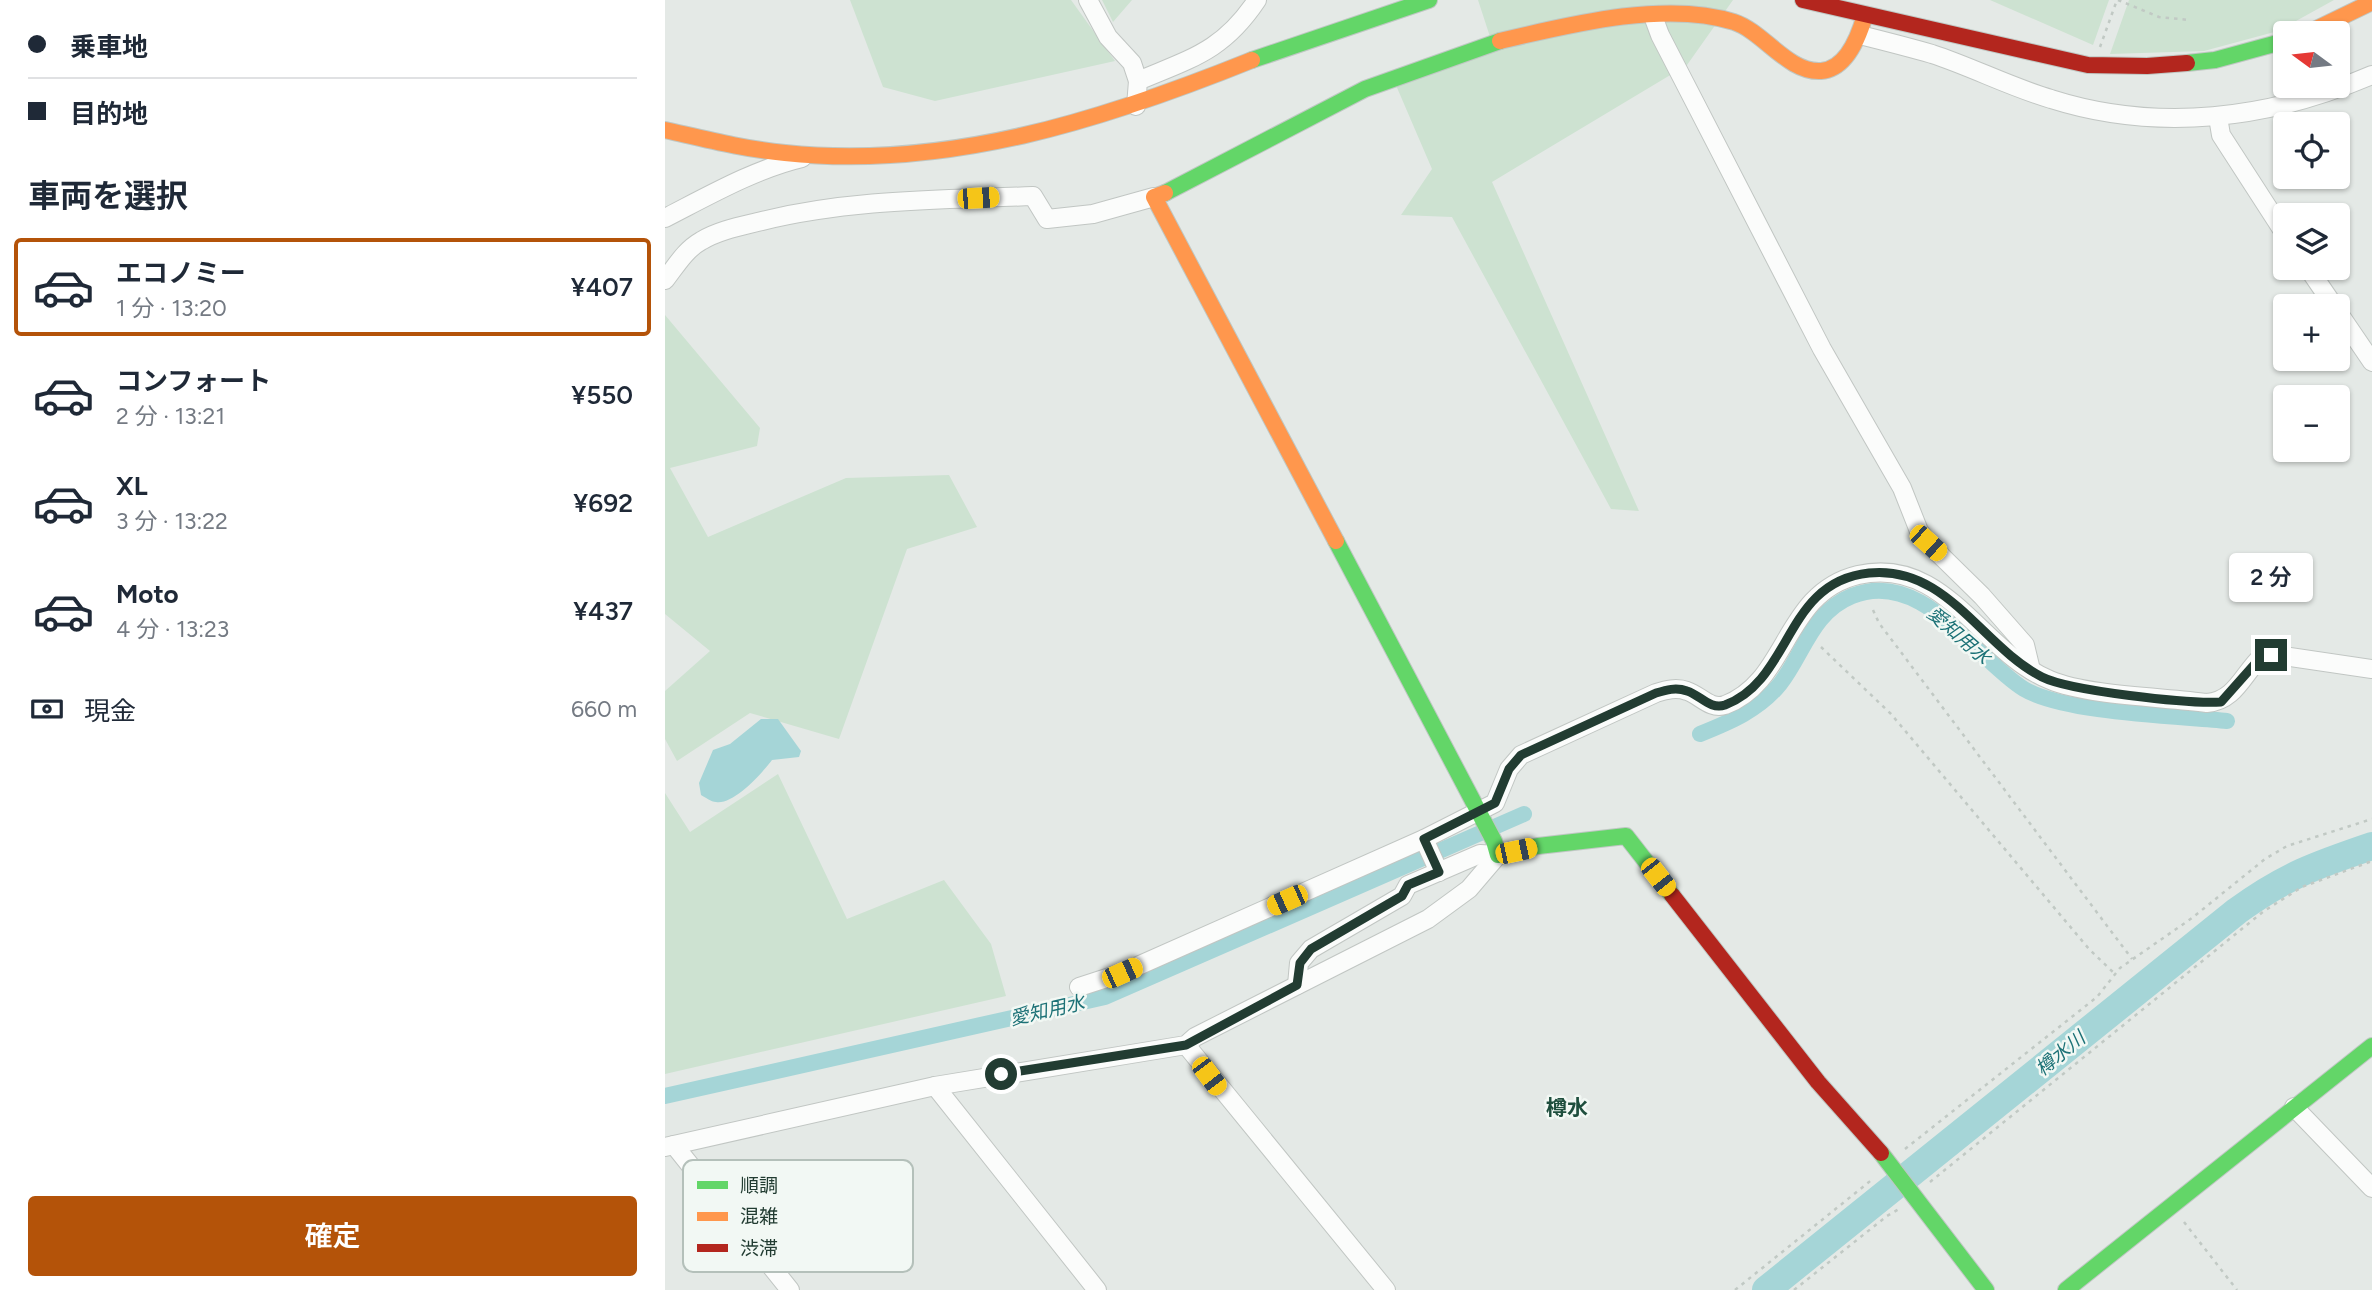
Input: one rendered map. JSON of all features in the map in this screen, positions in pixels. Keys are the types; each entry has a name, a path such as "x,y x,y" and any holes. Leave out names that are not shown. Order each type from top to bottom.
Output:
{"street":[{"path":"1088,0 1108,37 1132,63 1138,81 1136,106"},
{"path":"1138,81 1209,51 1232,34 1257,0"},
{"path":"665,130 753,150 813,156 899,156 964,149 1021,138 1136,106 1269,54 1429,0"},
{"path":"1803,0 2088,65 2147,66 2215,60 2273,44"},
{"path":"2333,21 2372,2"},
{"path":"665,280 685,253 701,241 725,231 804,211 853,204 1033,196 1047,219 1093,214 1154,197 1193,182 1281,130 1425,63 1450,54 1575,25 1653,16 1693,16 1735,22 1752,29 1796,65 1812,71 1824,71 1841,64 1852,51 1865,15"},
{"path":"1653,16 1660,35 1764,239 1902,488 1919,531 2025,645 2031,670"},
{"path":"1860,35 1934,55 2039,95 2098,112 2128,117 2218,117 2292,105 2372,75"},
{"path":"2218,117 2221,135 2273,215"},
{"path":"665,218 787,162 813,156"},
{"path":"1154,197 1496,848"},
{"path":"2350,330 2372,362"},
{"path":"1079,987 1122,973 1479,812 1495,803 1509,769 1521,755 1656,693 1674,688 1687,691 1713,706 1724,705 1762,677 1806,606 1835,583 1854,576 1887,573 1925,582 1944,594 2031,670 2065,685 2221,702 2261,657 2283,656 2372,669"},
{"path":"1297,985 1300,963 1311,949 1402,896 1408,885 1496,848 1626,836 1818,1082 1889,1162 1986,1290"},
{"path":"1424,839 1439,872"},
{"path":"683,1162 670,1146 935,1086 1186,1045 1428,919 1469,889 1496,848"},
{"path":"1186,1045 1386,1290"},
{"path":"2066,1290 2372,1046"},
{"path":"935,1086 1097,1290"},
{"path":"2294,1107 2372,1188"},
{"path":"775,1272 790,1290"}],"path":[{"path":"2099,50 2117,0 2159,17 2189,20"},
{"path":"1873,610 1879,623 2132,959"},
{"path":"1821,647 1891,714 2089,949 2115,974"},
{"path":"1735,1290 1863,1187 1889,1162 2097,997 2115,974 2132,959 2192,918 2239,877 2287,846 2372,819"},
{"path":"1794,1290 1887,1216 1911,1203 1912,1193 2264,911 2302,887 2372,861"},
{"path":"2171,1205 2237,1290"}],"green space":[{"path":"850,0 1071,0 1115,61 935,101 883,87"},
{"path":"1102,0 1132,0 1113,22"},
{"path":"1478,0 1733,0 1687,65 1492,182 1639,511 1611,509 1452,217 1401,215 1432,169 1395,83 1494,49"},
{"path":"1990,0 2109,0 2093,45"},
{"path":"2129,0 2334,0 2296,21 2273,21 2273,32 2204,51 2110,54"},
{"path":"665,315 760,428 757,446 670,468 708,537 846,478 949,475 977,527 907,549 839,739 750,713 677,761 665,739 665,691 710,651 665,614"},
{"path":"778,774 847,919 944,880 991,944 1006,996 665,1074 665,793 690,832"}],"water":[{"path":"761,719 778,719 801,751 799,757 772,760 747,787 731,799 714,802 701,795 699,783 713,750 730,744"}],"waterway":[{"name":"愛知用水","path":"1700,734 1743,714 1772,693 1818,623 1838,603 1852,596 1878,591 1902,594 1924,605 1945,620 2005,675 2024,689 2042,697 2093,708 2227,721"},
{"name":"愛知用水","path":"665,1096 1105,997 1524,814"},
{"name":"樽水川","path":"1766,1290 2237,911 2301,872 2372,846"}],"traffic: fast":[{"path":"1252,60 1429,0"},
{"path":"1165,193 1365,89 1500,41"},
{"path":"2187,63 2215,60 2273,44"},
{"path":"1336,541 1494,841 1498,855 1538,846 1626,836 1672,895"},
{"path":"2066,1290 2372,1046"},
{"path":"1881,1153 1986,1290"}],"traffic: slow":[{"path":"2333,21 2372,2"},
{"path":"1500,41 1617,17 1678,13 1734,22 1756,34 1798,66 1821,71 1830,69 1845,58 1865,15"},
{"path":"665,130 785,153 845,156 905,154 965,147 1081,120 1139,102 1252,60"},
{"path":"1165,193 1154,197 1336,541"}],"traffic: jam":[{"path":"1803,0 2088,65 2147,66 2187,63"},
{"path":"1672,895 1818,1082 1881,1153"}],"district":[{"name":"樽水","path":"1567,1108"}],"route":[{"path":"1001,1074 1186,1045 1195,1037 1297,985 1300,963 1311,949 1402,896 1408,885 1439,872 1424,839 1495,803 1509,769 1521,755 1656,693 1674,688 1687,691 1713,706 1724,705 1746,692 1762,677 1806,606 1835,583 1854,576 1887,573 1925,582 1944,594 2031,670 2065,685 2221,702 2261,657 2271,655"}]}
